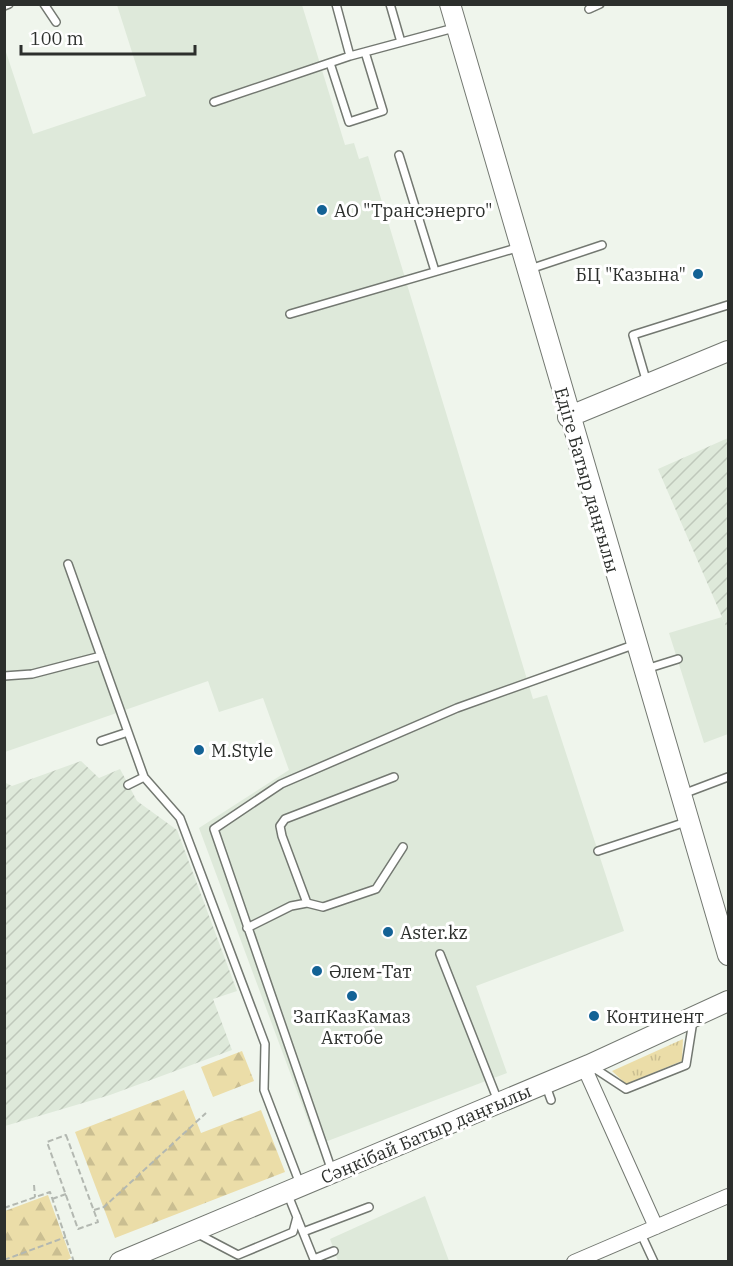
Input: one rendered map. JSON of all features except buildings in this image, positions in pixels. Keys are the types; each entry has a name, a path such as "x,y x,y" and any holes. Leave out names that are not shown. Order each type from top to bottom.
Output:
{"main road":[{"name":"Едіге Батыр даңғылы","path":"450,4 568,417 681,795 694,830 729,956"},
{"path":"568,417 729,351"},
{"name":"Сәңкібай Батыр даңғылы","path":"123,1261 499,1103 548,1092 586,1066 729,1001"}],"street":[{"path":"586,1066 656,1227"},
{"path":"574,1262 729,1196"}],"lane":[{"path":"4,6 9,4"},
{"path":"44,4 56,22"},
{"path":"336,4 350,56"},
{"path":"390,4 401,42"},
{"path":"589,9 600,4"},
{"path":"214,102 350,56 456,28"},
{"path":"330,63 349,122 383,111 365,52"},
{"path":"399,155 435,271"},
{"path":"526,270 602,245"},
{"path":"290,314 519,247"},
{"path":"648,385 633,335 729,305"},
{"path":"68,564 144,777 180,818 265,1044 264,1089 294,1190 297,1217 314,1260 334,1251"},
{"path":"333,1173 214,829 281,784 457,708 636,644"},
{"path":"4,676 32,674 101,656"},
{"path":"644,670 678,659"},
{"path":"101,741 128,732"},
{"path":"128,785 144,777"},
{"path":"308,903 280,826 285,819 394,777"},
{"path":"681,795 729,777"},
{"path":"598,851 694,830"},
{"path":"247,928 281,910 308,903 323,907 376,889 404,847"},
{"path":"440,954 499,1103"},
{"path":"586,1066 627,1089 686,1065 693,1019"},
{"path":"303,1232 369,1207"},
{"path":"194,1231 238,1255 293,1232 297,1217"},
{"path":"641,1234 654,1262"}],"path":[{"path":"94,1210 104,1207 206,1113"},
{"path":"66,1135 98,1222 78,1229 66,1194 47,1142 66,1135"},
{"path":"33,1185 35,1197"},
{"path":"4,1208 50,1192 74,1262"},
{"path":"52,1199 66,1194"},
{"path":"4,1260 66,1237"}],"shaded area":[{"path":"117,5 302,5 345,145 354,143 359,159 368,156 533,699 547,695 624,931 476,986 507,1073 317,1145 199,828 289,770 263,698 219,712 208,681 5,752 4,46 33,134 146,96"},
{"path":"728,438 728,631 658,469"},
{"path":"722,617 728,631 728,734 704,743 669,633"},
{"path":"81,761 99,778 120,769 137,801 177,830 237,991 213,999 232,1050 110,1095 5,1126 4,782 12,786"},
{"path":"425,1196 449,1261 338,1261 330,1239"}],"green space":[{"path":"683,1039 682,1061 626,1084 612,1071"},
{"path":"242,1051 254,1081 213,1097 201,1067"},
{"path":"184,1090 201,1133 261,1110 285,1172 115,1238 75,1132"},
{"path":"48,1195 71,1258 64,1262 5,1261 5,1211"}],"place":[{"name":"АО \"Трансэнерго\"","path":"322,210"},
{"name":"БЦ \"Казына\"","path":"698,274"},
{"name":"M.Style","path":"199,750"},
{"name":"Aster.kz","path":"388,932"},
{"name":"Әлем-Тат","path":"317,971"},
{"name":"ЗапКазКамаз Актобе","path":"352,996"},
{"name":"Континент","path":"594,1016"}]}
